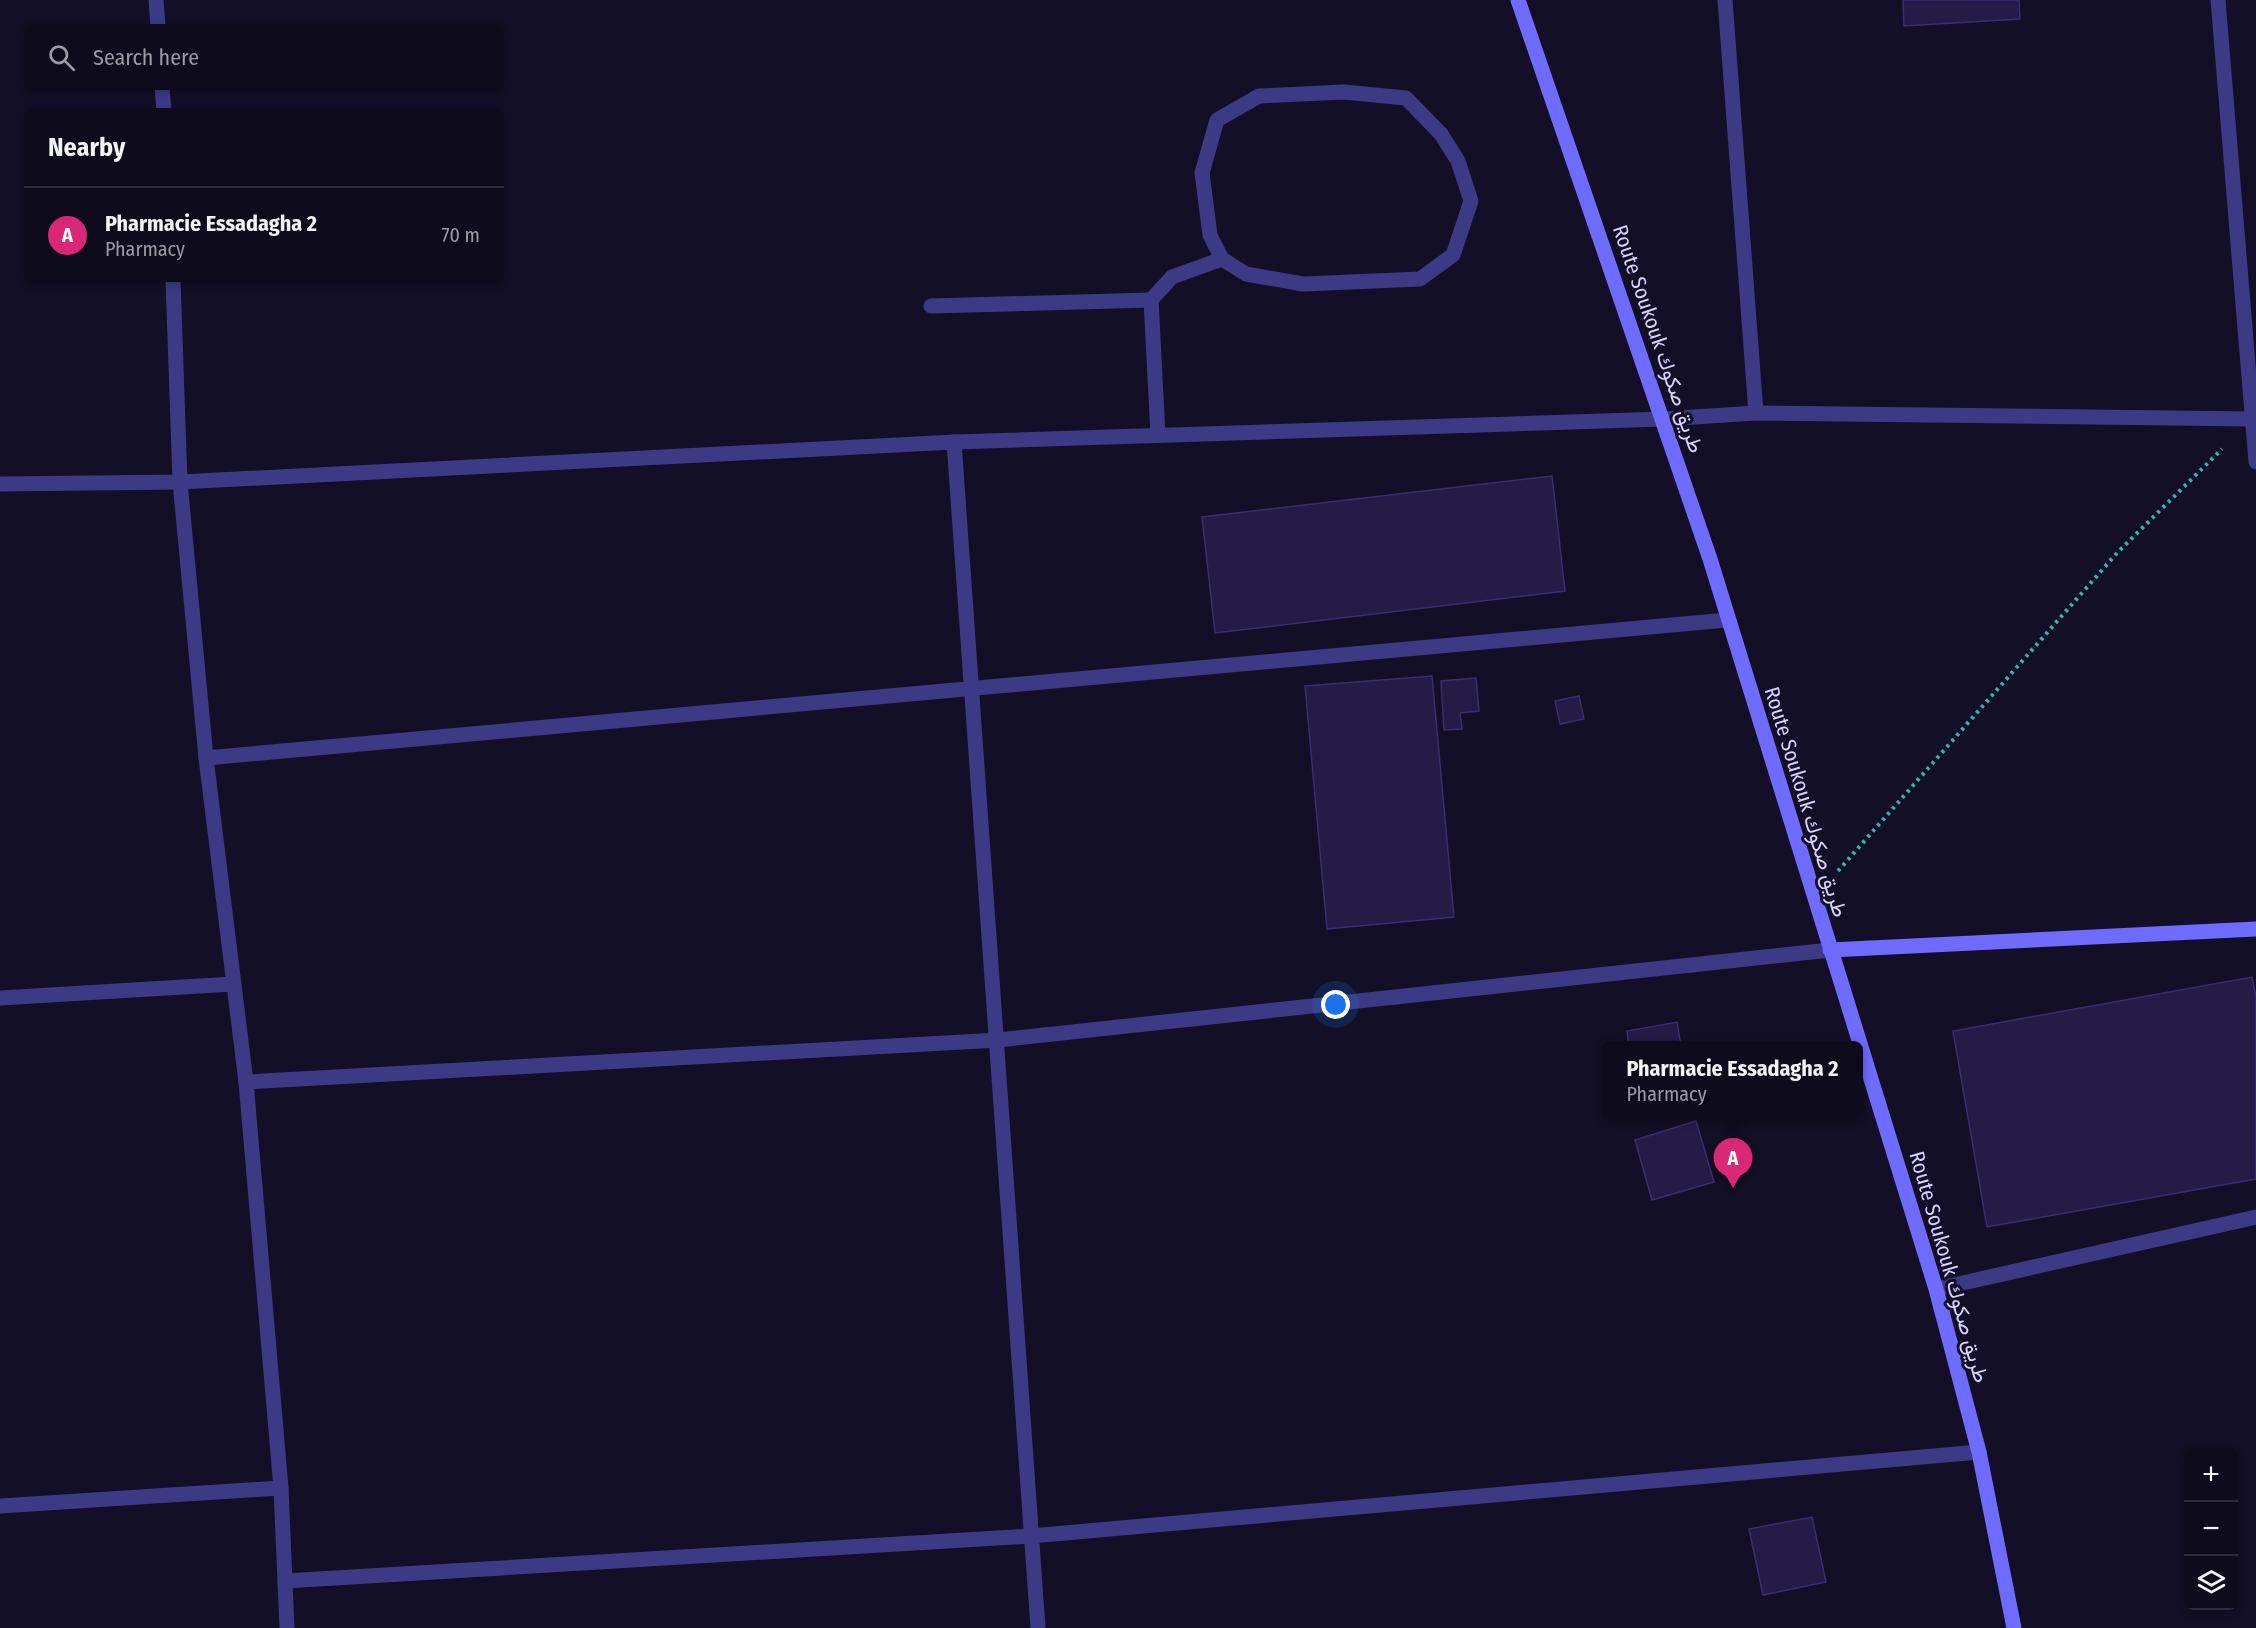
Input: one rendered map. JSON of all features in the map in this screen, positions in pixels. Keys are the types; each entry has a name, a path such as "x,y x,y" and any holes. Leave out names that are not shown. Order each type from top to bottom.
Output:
{"street":[{"path":"156,0 158,24"},
{"name":"Route Soukouk طريق صكوك","path":"1518,0 1664,419 1710,559 1858,1041"},
{"path":"1725,0 1756,413"},
{"path":"2218,0 2256,462"},
{"path":"162,90 164,108"},
{"path":"1344,92 1406,98 1441,134 1458,161 1471,201 1452,255 1420,279 1303,284 1246,274 1222,259 1210,236 1202,173 1217,120 1259,96 1344,92"},
{"path":"1158,435 1151,300 1172,277 1222,259"},
{"path":"173,282 180,482 206,758 246,1082 281,1488 287,1628"},
{"path":"931,306 1151,300"},
{"path":"0,484 180,482 954,442 1664,419 1756,413 2252,419"},
{"path":"954,442 1038,1628"},
{"path":"206,758 1727,620"},
{"path":"246,1082 998,1040 1830,950 2256,929"},
{"path":"0,998 233,984"},
{"name":"Route Soukouk طريق صكوك","path":"1863,1056 1936,1289 1979,1452 2014,1628"},
{"path":"1936,1289 2256,1217"},
{"path":"285,1581 1032,1536 1979,1452"},
{"path":"0,1506 281,1488"}],"path":[{"path":"1815,897 2117,553 2252,419"}],"building":[{"path":"1903,0 2019,0 2020,19 1904,26"},
{"path":"1552,476 1565,591 1215,633 1202,517"},
{"path":"1432,676 1454,917 1327,929 1305,686"},
{"path":"1476,678 1479,711 1460,713 1462,729 1444,730 1441,681"},
{"path":"1579,696 1584,719 1560,724 1555,701"},
{"path":"2252,977 2256,997 2256,1179 1987,1227 1953,1031"},
{"path":"1677,1022 1680,1041 1628,1041 1627,1031"},
{"path":"1696,1121 1714,1182 1652,1200 1635,1140"},
{"path":"1812,1517 1826,1582 1763,1595 1749,1529"}],"place":[{"name":"Pharmacie Essadagha 2","path":"1733,1188"}]}
